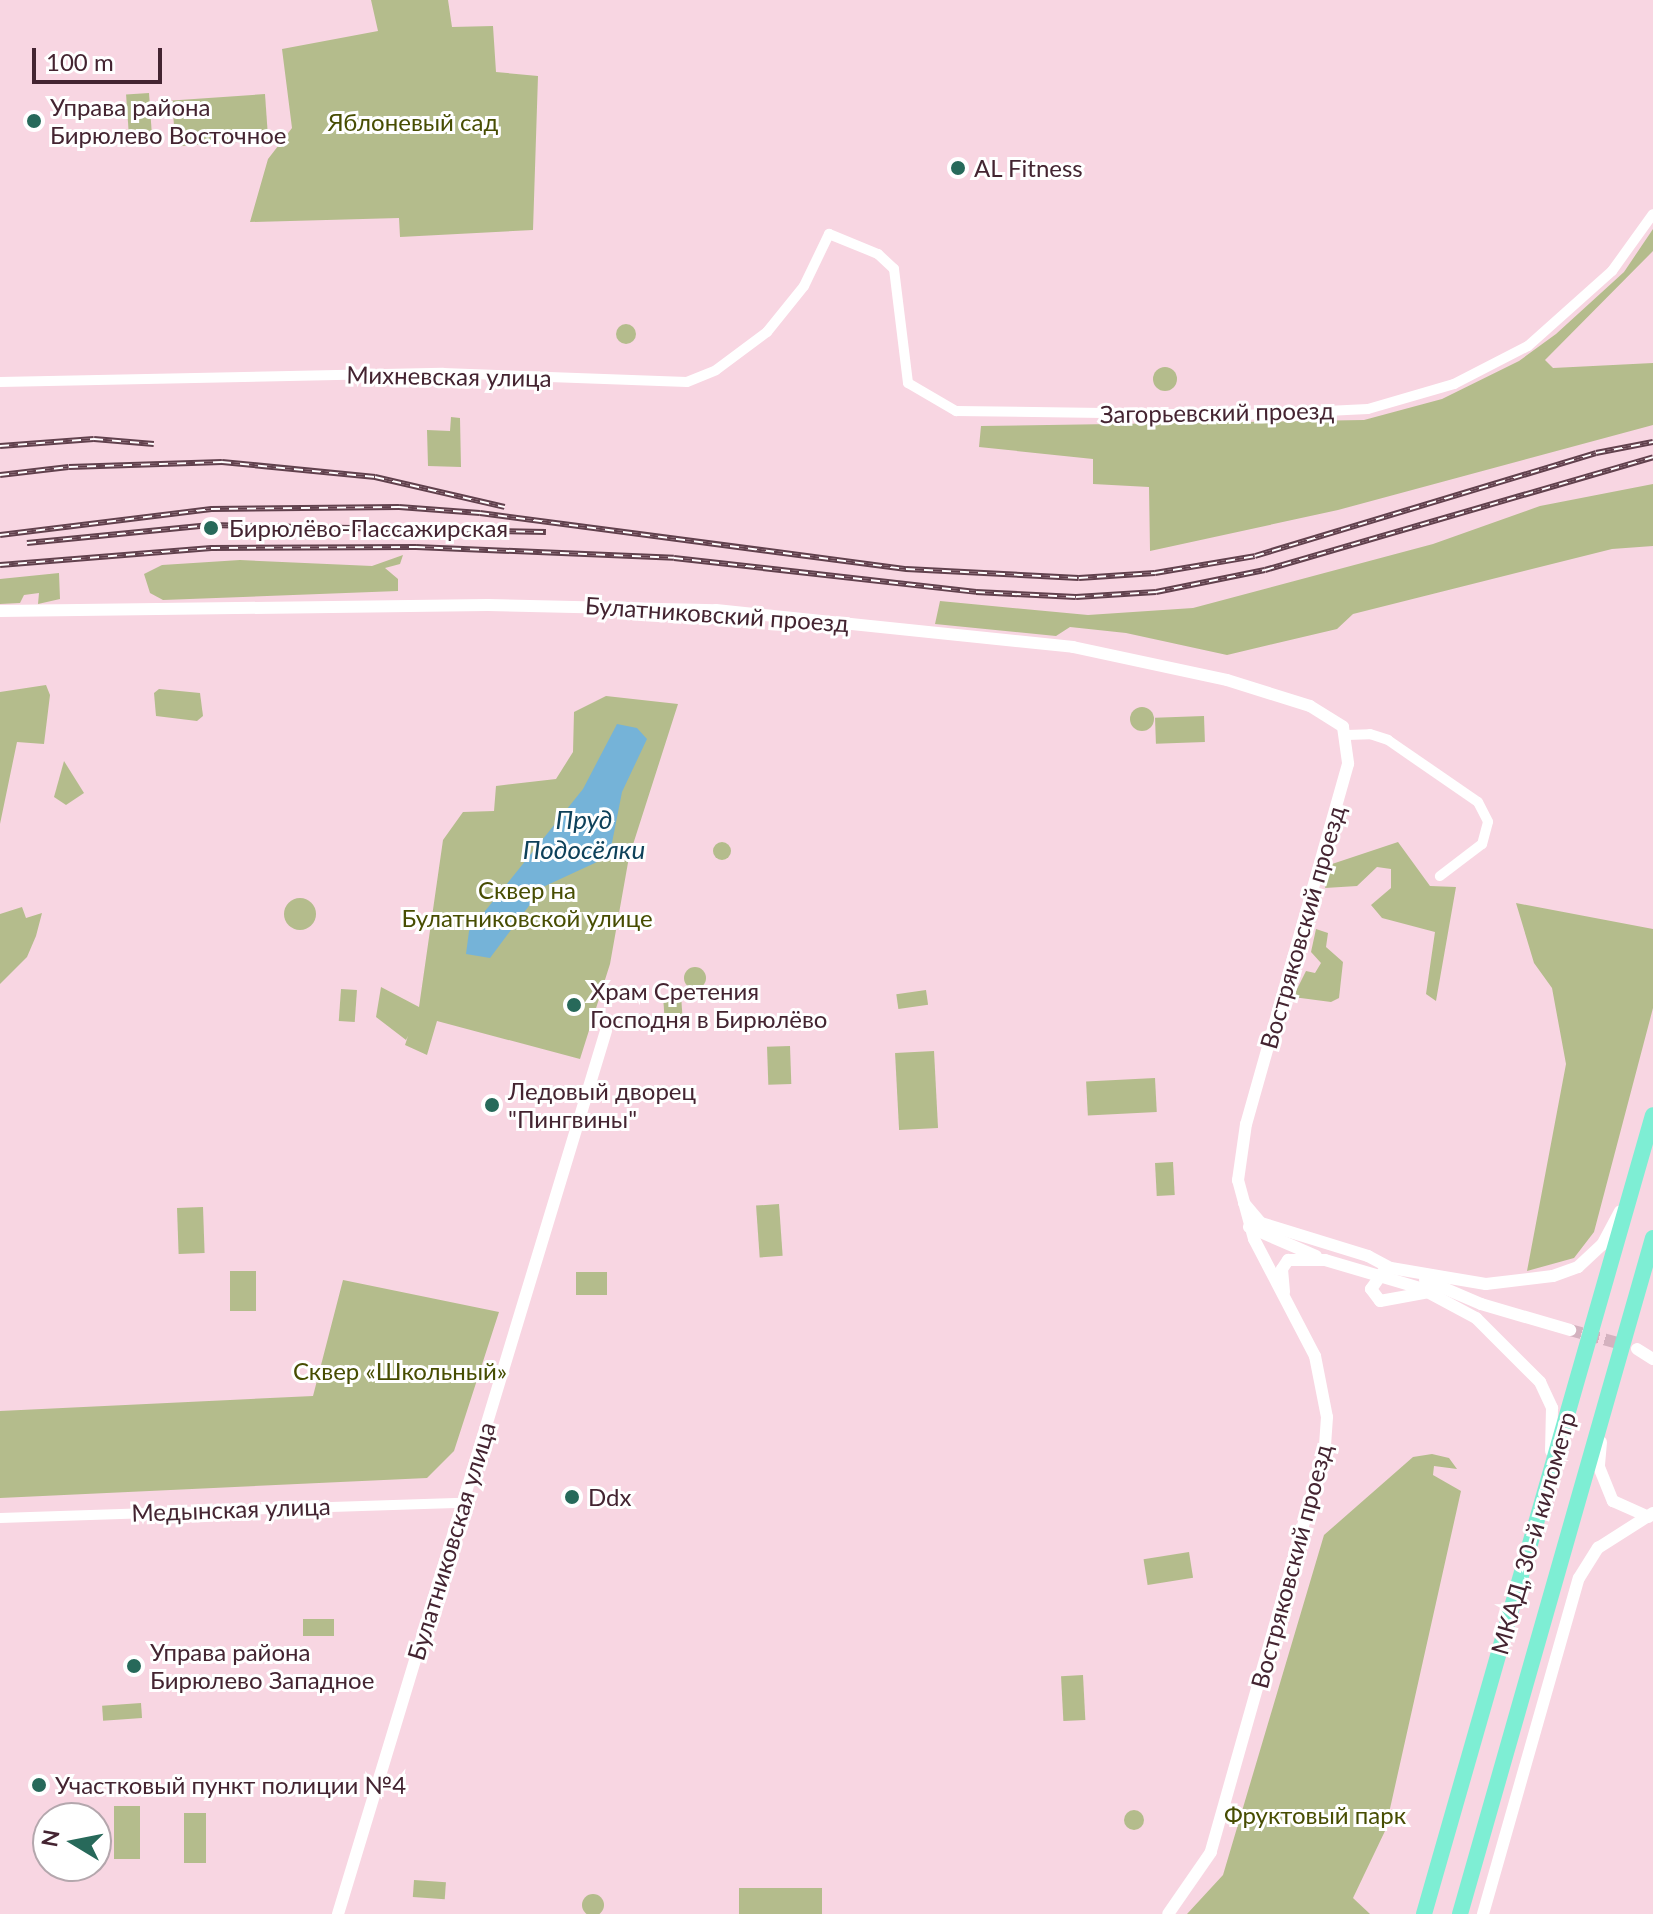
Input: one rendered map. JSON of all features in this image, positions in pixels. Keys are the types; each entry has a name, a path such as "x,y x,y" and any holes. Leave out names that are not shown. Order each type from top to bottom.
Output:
{"highway":[{"name":"МКАД, 30-й километр","path":"1424,1914 1653,1115"},
{"name":"МКАД, 30-й километр","path":"1460,1914 1653,1238"}],"street":[{"name":"Загорьевский проезд","path":"829,234 878,254 894,269 908,383 956,411 1280,415 1395,405 1499,364 1571,313 1612,271 1653,214"},
{"name":"Михневская улица","path":"0,382 443,373 687,382 716,370 767,332 804,286 829,234"},
{"name":"Булатниковский проезд","path":"0,611 505,605 741,612 1016,639 1130,658 1227,680 1310,706 1353,734 1404,748 1478,802 1488,822 1482,844 1440,876"},
{"name":"Востряковский проезд","path":"1168,1914 1203,1867 1217,1834 1325,1448 1327,1417 1318,1368 1240,1199 1241,1146 1353,734"},
{"name":"Булатниковская улица","path":"338,1914 606,1031"},
{"path":"1408,1273 1486,1284 1553,1276 1578,1267 1611,1229 1642,1152"},
{"path":"1240,1199 1261,1223 1357,1252 1468,1299 1570,1330"},
{"path":"1255,1234 1288,1232"},
{"path":"1255,1234 1425,1292 1476,1318 1508,1346 1548,1396 1554,1424 1538,1515"},
{"path":"1284,1299 1282,1269 1288,1260 1325,1260"},
{"path":"1391,1268 1378,1275 1371,1289 1380,1301 1394,1302 1425,1292 1468,1299"},
{"path":"1637,1349 1653,1359"},
{"path":"1618,1361 1599,1467 1613,1501 1650,1516"},
{"name":"Медынская улица","path":"0,1518 463,1503"},
{"path":"1483,1914 1579,1578 1598,1548 1650,1516"}],"green space":[{"name":"Яблоневый сад","path":"371,0 448,0 452,27 493,26 496,72 538,76 533,230 400,237 399,218 250,222 268,159 292,128 282,49 378,31"},
{"path":"149,93 152,141 129,142 126,95"},
{"path":"265,94 268,140 175,146 172,100"},
{"path":"1653,229 1653,251 1545,360 1553,368 1653,363 1653,425 1338,510 1150,551 1149,487 1093,484 1093,459 979,447 981,426 1364,420 1442,399 1519,361 1556,334 1624,272"},
{"path":"622,324 630,324 636,334 630,344 622,344 616,338 616,330"},
{"path":"1165,367 1176,374 1177,379 1170,390 1165,391 1154,384 1153,379 1160,368"},
{"path":"451,417 460,418 461,467 428,466 427,430 450,431"},
{"path":"1653,484 1653,546 1612,549 1353,614 1337,629 1227,655 1126,633 1070,627 1056,636 935,624 940,601 1088,615 1193,608 1433,544 1540,506"},
{"path":"403,555 400,564 385,568 398,579 398,591 163,600 150,593 144,574 162,565 240,560 372,566"},
{"path":"59,573 60,599 38,604 39,593 24,595 20,603 0,604 0,579"},
{"path":"46,685 50,695 44,744 17,742 0,824 0,692"},
{"path":"159,689 200,693 203,716 197,721 156,716 154,693"},
{"name":"Сквер на Булатниковской улице","path":"606,696 678,704 629,857 610,964 580,1059 437,1021 427,1055 405,1045 408,1036 406,1040 376,1017 381,987 419,1007 443,840 463,812 494,811 496,786 556,779 573,752 574,712"},
{"path":"1142,707 1151,710 1154,719 1151,728 1142,731 1133,728 1130,719 1133,710"},
{"path":"1204,716 1205,742 1156,744 1155,718"},
{"path":"64,761 84,793 66,805 54,797"},
{"path":"718,842 726,842 731,851 729,858 718,860 713,855 713,847"},
{"path":"1398,842 1430,886 1456,887 1436,1001 1426,994 1435,932 1382,918 1371,905 1391,888 1391,869 1377,867 1357,886 1325,888 1332,864"},
{"path":"300,898 311,903 316,914 311,925 300,930 289,925 284,914 289,903"},
{"path":"1516,903 1653,929 1653,1008 1594,1232 1574,1258 1527,1271 1566,1064 1552,988 1534,963"},
{"path":"22,907 26,918 42,913 36,936 27,957 0,984 0,914"},
{"path":"1316,929 1328,933 1326,947 1343,962 1339,998 1331,1002 1293,997 1306,971 1315,973 1321,963 1311,952"},
{"path":"695,967 706,978 695,989 684,978"},
{"path":"341,989 357,990 355,1022 339,1021"},
{"path":"926,990 928,1005 898,1009 896,994"},
{"path":"681,995 683,1024 665,1025 663,996"},
{"path":"790,1046 791,1084 768,1085 767,1047"},
{"path":"934,1051 938,1128 899,1130 895,1053"},
{"path":"1155,1078 1157,1112 1088,1116 1086,1082"},
{"path":"1173,1162 1175,1195 1157,1196 1155,1163"},
{"path":"779,1204 783,1256 760,1257 756,1206"},
{"path":"203,1207 205,1253 179,1254 177,1208"},
{"path":"230,1271 256,1271 256,1311 230,1311"},
{"path":"576,1272 607,1272 607,1295 576,1295"},
{"name":"Сквер «Школьный»","path":"343,1280 499,1312 454,1451 427,1478 0,1498 0,1411 313,1396"},
{"name":"Фруктовый парк","path":"1432,1454 1449,1458 1457,1469 1434,1466 1433,1475 1461,1491 1385,1831 1353,1898 1370,1914 1187,1914 1223,1875 1324,1535 1413,1457"},
{"path":"1189,1552 1193,1578 1148,1585 1144,1559"},
{"path":"303,1619 334,1619 334,1636 303,1636"},
{"path":"1083,1675 1085,1720 1063,1721 1061,1676"},
{"path":"141,1703 142,1718 103,1721 102,1706"},
{"path":"114,1806 140,1806 140,1859 114,1859"},
{"path":"1130,1810 1138,1810 1144,1820 1138,1830 1130,1830 1124,1824 1124,1816"},
{"path":"184,1813 206,1813 206,1863 184,1863"},
{"path":"414,1880 446,1882 445,1899 413,1897"},
{"path":"739,1888 822,1888 822,1914 739,1914"},
{"path":"593,1894 601,1897 604,1905 601,1913 593,1916 585,1913 582,1905 585,1897"}],"water":[{"name":"Пруд Подосёлки","path":"617,724 637,728 647,739 622,792 611,848 597,862 543,887 490,958 466,954 469,931 583,789"}],"tunnel":[{"path":"1570,1330 1629,1346"}],"railway":[{"path":"0,446 94,439 154,444"},
{"path":"0,535 211,509 399,507 480,513 906,569 1079,578 1155,573 1255,556 1596,453 1653,442"},
{"path":"0,565 211,548 416,547 674,558 976,592 1076,597 1156,592 1265,570 1653,457"},
{"path":"0,475 69,467 222,462 375,477 505,507"},
{"path":"27,543 210,525 546,532"}],"place":[{"name":"Управа района Бирюлево Восточное","path":"34,121"},
{"name":"AL Fitness","path":"958,168"},
{"name":"Бирюлёво-Пассажирская","path":"211,528"},
{"name":"Храм Сретения Господня в Бирюлёво","path":"574,1005"},
{"name":"Ледовый дворец \"Пингвины\"","path":"492,1105"},
{"name":"Ddx","path":"572,1497"},
{"name":"Управа района Бирюлево Западное","path":"134,1666"},
{"name":"Участковый пункт полиции №4","path":"39,1785"}]}
